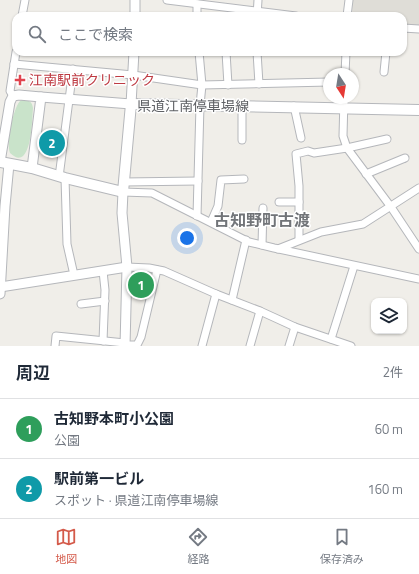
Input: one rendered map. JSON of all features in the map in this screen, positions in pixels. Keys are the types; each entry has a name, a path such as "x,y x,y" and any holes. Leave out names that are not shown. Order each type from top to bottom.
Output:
{"main road":[{"name":"県道江南停車場線","path":"123,187 131,104 200,106 294,106 327,104"},
{"name":"県道江南停車場線","path":"355,104 419,110"},
{"path":"3,163 32,168 62,177 123,187"}],"street":[{"path":"23,12 25,0"},
{"path":"135,0 135,12"},
{"path":"167,0 251,12"},
{"path":"257,12 258,0"},
{"path":"347,12 348,0"},
{"path":"197,4 197,12"},
{"path":"228,12 229,8"},
{"path":"407,28 419,29"},
{"path":"13,96 10,91 15,56"},
{"path":"13,96 40,96 131,104 134,56"},
{"path":"197,216 202,85 199,56"},
{"path":"226,56 228,84"},
{"path":"257,56 260,84"},
{"path":"345,68 346,56"},
{"path":"384,72 386,56"},
{"path":"14,64 73,68 202,85 323,82"},
{"path":"73,68 62,177 67,244 74,276"},
{"path":"0,294 5,206 3,163 10,102 13,96"},
{"path":"32,168 40,96"},
{"path":"344,104 343,136 347,148 391,207 419,249"},
{"path":"242,105 242,140"},
{"path":"294,106 301,138"},
{"path":"299,240 299,186 296,154 308,151 314,153 347,148 387,139"},
{"path":"366,174 405,158"},
{"path":"211,222 218,206 221,180 244,179"},
{"path":"123,187 198,181"},
{"path":"123,187 152,193 246,240 262,245 419,279"},
{"path":"123,187 122,213 126,267 125,345"},
{"path":"278,249 321,232 363,224 419,188"},
{"path":"279,202 299,202"},
{"path":"262,245 263,208"},
{"path":"232,300 246,240"},
{"path":"335,342 354,266"},
{"path":"0,287 126,267 149,268 164,271 295,327 335,342 351,346"},
{"path":"55,346 56,336 137,346 141,336 157,270"},
{"path":"103,271 105,290 103,341"},
{"path":"202,346 216,294"},
{"path":"81,304 105,301"},
{"path":"250,346 260,311"},
{"path":"289,346 295,327"}],"shaded area":[{"path":"353,0 419,0 419,26 407,24 407,12 352,12"}],"green space":[{"path":"24,99 28,100 33,106 31,132 27,151 23,156 17,158 10,153 9,141 17,105"},
{"path":"130,271 155,273 149,298 131,297"}],"place":[{"name":"江南駅前クリニック","path":"20,80"},
{"name":"駅前第一ビル","path":"52,143"},
{"name":"古知野本町小公園","path":"141,285"}],"district":[{"name":"古知野町古渡","path":"262,220"}]}
